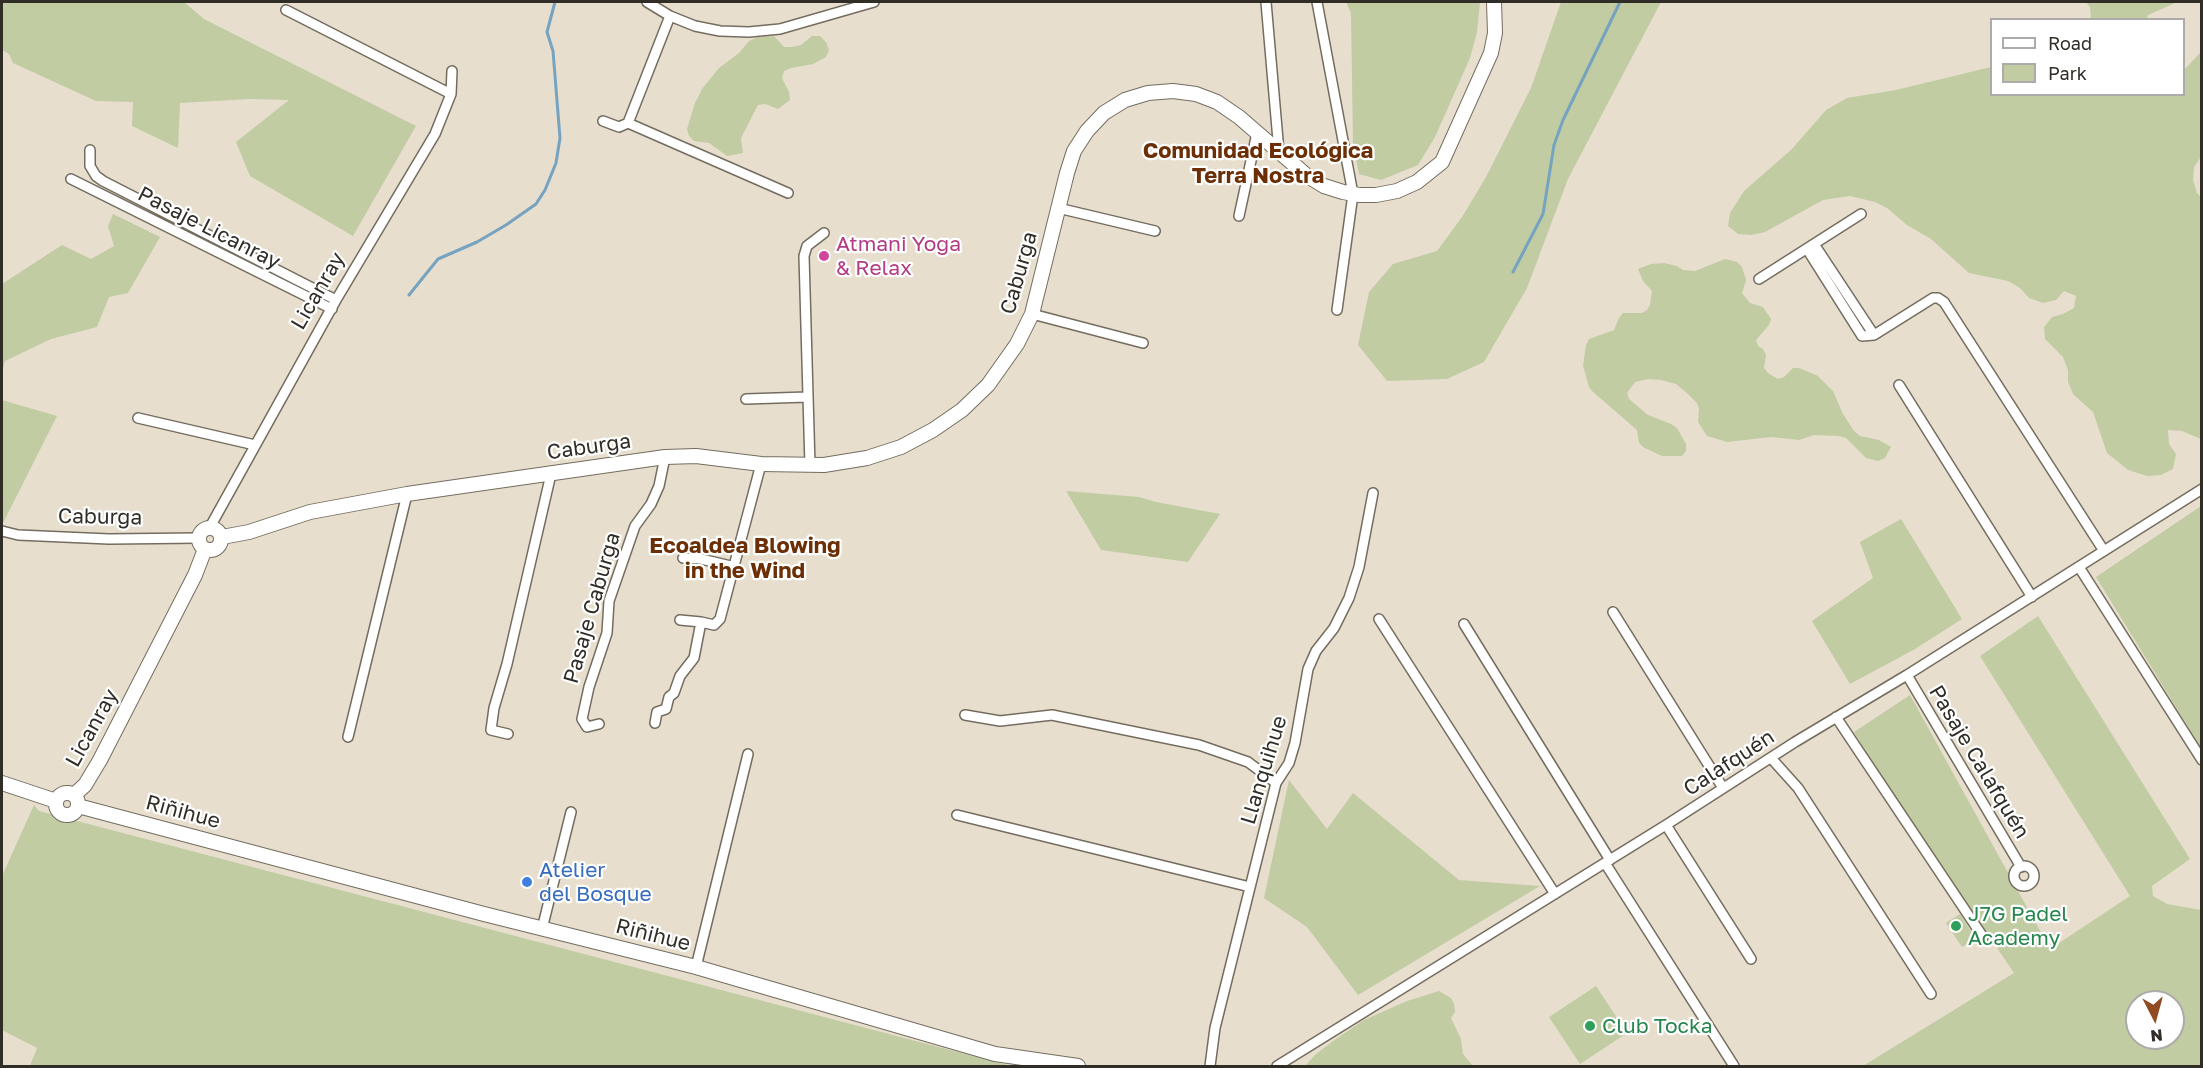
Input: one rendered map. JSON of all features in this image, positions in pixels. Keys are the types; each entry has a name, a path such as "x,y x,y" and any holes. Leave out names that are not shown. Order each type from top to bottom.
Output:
{"street":[{"path":"647,2 670,16 707,29 749,32 780,29 874,2"},
{"path":"1266,2 1279,152"},
{"path":"1317,2 1353,194 1337,310"},
{"name":"Caburga","path":"2,531 18,535 202,543 212,550 218,547 222,537 249,532 310,512 407,494 665,457 696,456 761,464 810,466 853,462 884,453 917,439 948,420 975,398 999,372 1032,314 1067,173 1080,141 1104,113 1136,96 1160,91 1196,94 1217,102 1315,181 1333,189 1353,194 1376,195 1407,187 1426,176 1442,162 1491,53 1495,33 1494,2"},
{"path":"286,10 451,94"},
{"path":"603,121 619,127 628,123 670,16"},
{"name":"Licanray","path":"210,527 334,304 435,134 451,94 452,71"},
{"path":"628,123 788,193"},
{"path":"1239,216 1257,133"},
{"path":"90,150 90,166 103,182 334,304"},
{"name":"Pasaje Licanray","path":"71,179 334,304"},
{"path":"1058,208 1155,231"},
{"path":"1759,279 1861,214"},
{"path":"810,466 804,256 807,246 824,233"},
{"path":"1810,247 1874,335 1930,299 1942,299 2104,551"},
{"path":"1032,314 1143,343"},
{"path":"1899,386 2032,597"},
{"path":"746,399 807,397"},
{"path":"138,418 255,445"},
{"name":"Pasaje Caburga","path":"599,724 587,727 582,719 588,687 607,633 609,601 635,526 651,504 659,486 665,457"},
{"path":"680,620 714,625 720,619 761,464"},
{"path":"508,734 491,730 494,708 507,664 551,474"},
{"name":"Calafquén","path":"1277,1066 2202,489"},
{"name":"Llanquihue","path":"1210,1066 1215,1028 1276,783 1288,763 1295,743 1308,669 1316,651 1334,628 1349,598 1359,567 1373,493"},
{"path":"348,737 407,494"},
{"path":"202,543 201,532 210,527 216,529 222,537"},
{"name":"Licanray","path":"76,800 100,760 195,575 202,543"},
{"path":"683,558 701,559 735,567"},
{"path":"2079,567 2202,760"},
{"path":"1613,612 1723,788"},
{"path":"1379,619 1555,894"},
{"path":"655,723 657,712 666,709 669,697 674,693 680,676 694,658 701,622"},
{"path":"1464,624 1734,1066"},
{"name":"Pasaje Calafquén","path":"1907,675 2021,867"},
{"path":"965,715 1000,721 1052,715 1199,745 1248,762 1276,783"},
{"path":"1836,717 1983,937"},
{"path":"696,967 748,754"},
{"path":"1771,758 1798,788 1931,994"},
{"path":"2,783 56,801 62,794 68,793 76,800"},
{"name":"Riñihue","path":"76,800 542,929 696,967 995,1054 1078,1066"},
{"path":"542,929 571,812"},
{"path":"957,814 1250,887"},
{"path":"1666,825 1750,958"}],"green space":[{"path":"2,2 184,2 204,19 416,126 353,236 250,176 236,142 289,100 250,99 180,103 178,148 132,126 133,102 96,101 13,63 9,54 2,50"},
{"path":"1346,2 1480,2 1477,32 1470,58 1435,137 1418,165 1381,180 1359,174 1353,143 1351,13"},
{"path":"1561,2 1661,2 1568,179 1527,288 1484,362 1447,379 1387,381 1358,345 1369,292 1393,264 1437,251 1462,217 1486,177 1531,88"},
{"path":"2086,2 2174,2 2148,15 2147,18 2091,18 2090,7"},
{"path":"774,36 784,47 792,47 801,45 812,36 820,36 826,42 829,50 826,57 813,64 784,71 782,78 790,100 778,109 765,104 758,105 741,138 743,153 727,156 709,143 694,141 687,129 702,89 719,68 739,53 749,41 758,37"},
{"path":"2201,52 2201,157 2194,167 2193,180 2197,193 2202,198 2201,439 2182,431 2168,430 2169,444 2176,454 2173,469 2161,475 2147,476 2128,470 2107,453 2093,412 2073,394 2063,357 2045,339 2044,327 2052,317 2074,308 2076,296 2064,291 2056,300 2043,303 2029,298 2020,288 2008,281 1969,273 1931,239 1907,225 1887,208 1875,202 1850,196 1823,200 1765,232 1751,235 1738,234 1728,226 1730,213 1744,191 1792,149 1826,110 1847,98 1896,90 1990,67 1990,96 2185,96 2185,69"},
{"path":"113,214 160,237 128,293 109,297 97,327 51,339 5,361 2,372 2,284 62,245 91,259 114,246 108,226"},
{"path":"1725,259 1737,262 1742,267 1746,280 1742,293 1750,303 1763,307 1771,319 1769,325 1756,340 1766,355 1764,368 1768,373 1778,379 1784,377 1793,368 1799,368 1818,376 1833,391 1843,414 1854,431 1860,436 1879,440 1891,447 1885,458 1878,461 1866,458 1846,438 1839,436 1814,435 1799,440 1771,437 1727,442 1707,436 1698,422 1697,403 1676,384 1648,379 1635,382 1627,393 1629,399 1648,415 1677,428 1686,444 1686,451 1682,456 1662,456 1643,447 1639,443 1637,430 1593,392 1589,387 1583,366 1589,339 1614,330 1623,313 1642,313 1650,305 1652,291 1643,281 1638,269 1651,264 1664,263 1683,270 1695,271"},
{"path":"2,400 57,416 3,523 2,522"},
{"path":"1066,491 1139,497 1220,514 1188,562 1101,550"},
{"path":"2201,506 2201,748 2096,577"},
{"path":"1901,519 1962,619 1915,649 1850,684 1812,621 1873,578 1860,542"},
{"path":"2038,616 2190,859 2152,886 2153,896 2167,904 2201,910 2201,1066 1863,1066 2014,973 1884,782 1854,732 1910,695 2050,949 2130,896 1980,656"},
{"path":"1289,780 1327,829 1353,793 1459,880 1540,886 1358,995 1307,927 1264,898"},
{"path":"34,805 39,811 1011,1066 30,1066 37,1048 2,1030 2,876"},
{"path":"1960,914 1976,939 1962,947 1946,923"},
{"path":"1596,986 1627,1033 1580,1064 1549,1017"},
{"path":"1439,991 1451,998 1454,1004 1455,1012 1451,1018 1461,1039 1463,1054 1473,1066 1305,1066 1315,1055 1364,1020 1407,1001"}],"waterway":[{"path":"409,295 438,259 477,242 506,225 536,204 545,190 556,163 560,138 553,51 547,32 555,2"},
{"path":"1513,272 1543,214 1554,145 1563,120 1620,2"}],"place":[{"name":"Atmani Yoga & Relax","path":"824,256"},
{"name":"Atelier del Bosque","path":"527,882"},
{"name":"J7G Padel Academy","path":"1956,926"},
{"name":"Club Tocka","path":"1590,1026"}],"district":[{"name":"Comunidad Ecológica Terra Nostra","path":"1258,164"},
{"name":"Ecoaldea Blowing in the Wind","path":"745,558"}]}
